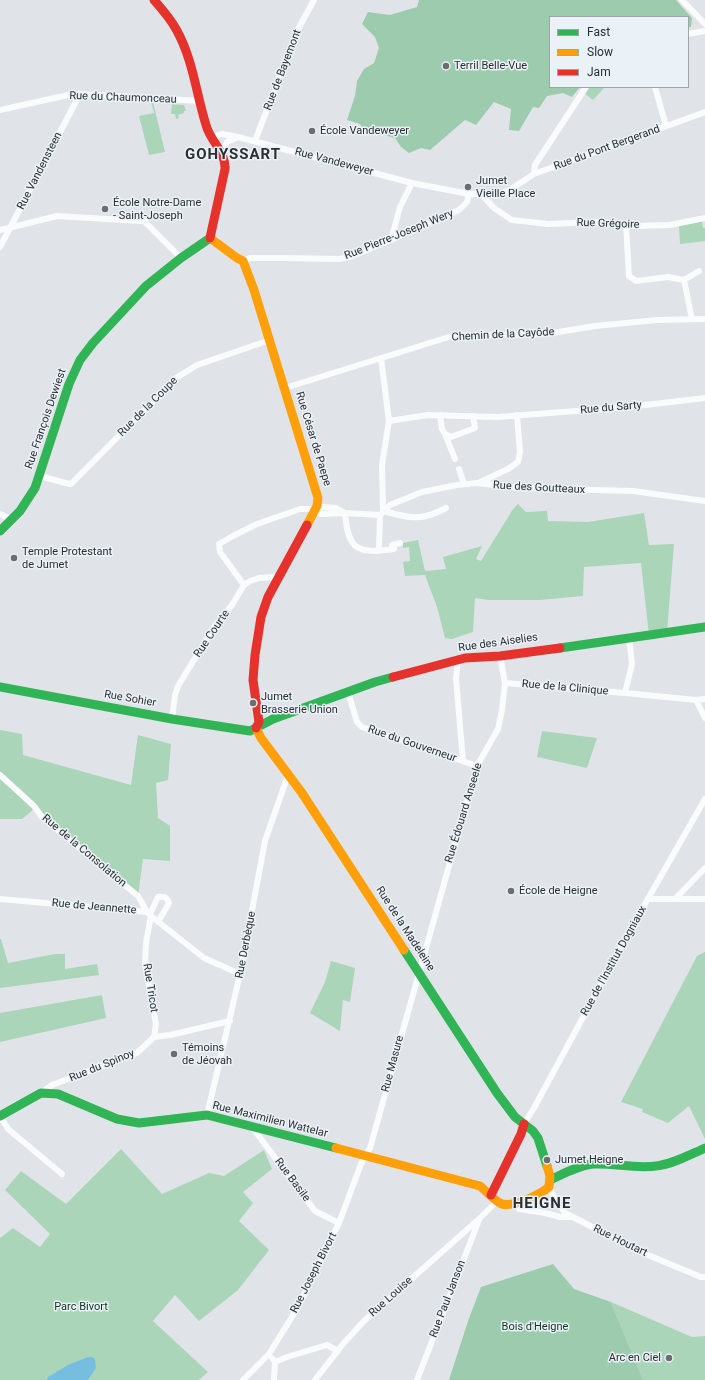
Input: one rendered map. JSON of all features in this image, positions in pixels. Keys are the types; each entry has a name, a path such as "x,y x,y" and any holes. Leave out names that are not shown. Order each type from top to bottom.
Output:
{"street":[{"path":"154,0 169,17 179,34 186,51 206,125 216,145 222,151 225,162 225,169 210,238 232,255 243,260"},
{"name":"Rue de Bayemont","path":"255,141 297,31 314,0"},
{"path":"682,0 705,24"},
{"path":"689,34 705,30"},
{"path":"534,174 535,165 585,88"},
{"path":"655,88 666,126"},
{"name":"Rue du Chaumonceau","path":"0,110 68,95 80,94 200,101"},
{"name":"Rue Vandensteen","path":"0,247 80,94"},
{"name":"Rue du Pont Bergerand","path":"482,194 498,194 534,174 705,112"},
{"name":"Rue Vandeweyer","path":"213,137 222,134 238,137 412,183 469,194 482,194"},
{"path":"222,151 227,142 238,137"},
{"path":"391,240 400,207 412,183"},
{"name":"Rue Pierre-Joseph Wery","path":"243,260 250,258 339,259 350,257 459,210 467,202 469,194"},
{"name":"Rue Grégoire","path":"482,194 494,208 512,220 548,224 597,222 626,225 670,225 705,218"},
{"path":"0,230 57,216 144,221 181,258"},
{"path":"626,225 629,276 636,281 668,277 684,280 699,271"},
{"name":"Rue François Dewiest","path":"0,531 27,504 35,488 69,384 80,360 93,342 146,286 181,258 210,238"},
{"name":"Rue César de Paepe","path":"243,260 253,286 318,495 318,503 278,577 268,597 261,617 258,630 253,680 260,722 256,728"},
{"path":"684,280 692,319"},
{"name":"Chemin de la Cayôde","path":"285,388 452,336 546,334 657,320 705,319"},
{"name":"Rue de la Coupe","path":"39,476 70,484 72,483 176,378 197,365 270,340"},
{"path":"378,551 382,513 382,465 389,421 381,358"},
{"name":"Rue du Sarty","path":"389,421 428,415 498,417 628,407 705,398"},
{"path":"440,415 442,428 455,459"},
{"path":"477,483 508,469 518,462 520,452 517,415"},
{"path":"445,434 451,437 475,428 473,416"},
{"path":"459,469 464,484"},
{"name":"Rue des Goutteaux","path":"382,513 390,505 422,492 477,483 521,488 633,491 705,501"},
{"path":"278,577 250,580 244,585 220,552 220,544 270,518 300,509 315,509 318,513 322,514 382,513 417,518 438,513 446,508"},
{"path":"345,513 350,538 354,546 378,551 394,549 392,544 400,543"},
{"path":"0,514 12,520"},
{"name":"Rue Courte","path":"172,719 175,695 178,686 214,627 232,605 244,585"},
{"name":"Rue des Aiselies","path":"256,728 273,719 375,682 458,660 500,656 705,626"},
{"name":"Rue de la Clinique","path":"624,693 632,664 629,638"},
{"name":"Rue Édouard Anseele","path":"419,972 477,766 498,729 505,683 500,656"},
{"path":"458,660 456,678 463,762"},
{"name":"Rue de la Clinique","path":"505,683 696,700 705,699"},
{"name":"Rue Sohier","path":"0,687 240,730 250,731 256,728"},
{"name":"Rue du Gouverneur","path":"348,692 357,722 362,727 477,766"},
{"path":"696,700 705,718"},
{"name":"Rue de la Madeleine","path":"256,728 261,738 302,793 497,1093 515,1117 533,1131 538,1138 550,1183"},
{"name":"Rue de la Consolation","path":"0,775 34,806 42,817 138,896 149,914"},
{"name":"Rue Derbèque","path":"207,1115 240,974 265,841 288,775"},
{"name":"Rue de l'Institut Dogniaux","path":"524,1124 629,932 705,799"},
{"path":"675,899 705,868"},
{"name":"Rue Tricot","path":"154,1037 156,1024 145,964 146,943 149,914 158,897 162,896 166,897 169,903 158,922"},
{"name":"Rue de Jeannette","path":"0,899 149,914 204,958 240,974"},
{"path":"648,899 705,900"},
{"name":"Rue Masure","path":"365,1155 370,1148 419,972"},
{"path":"154,1037 170,1035 230,1021"},
{"name":"Rue du Spinoy","path":"41,1093 52,1085 137,1053 154,1037"},
{"path":"41,1093 0,1116 8,1129 62,1174"},
{"name":"Rue Maximilien Wattelar","path":"41,1093 58,1094 117,1120 139,1123 207,1115 480,1186 494,1198"},
{"path":"524,1124 494,1198 504,1204 516,1204 543,1192 550,1183 582,1166 593,1164 636,1167 656,1166 674,1162 705,1148"},
{"name":"Rue Basile","path":"252,1127 315,1211 339,1223"},
{"path":"521,1134 532,1133 538,1138"},
{"name":"Rue Joseph Bivort","path":"243,1380 269,1354 298,1307 339,1223 365,1155"},
{"name":"Rue Houtart","path":"550,1183 554,1197 565,1213 643,1253 693,1274 705,1277"},
{"name":"Rue Louise","path":"315,1380 364,1321 480,1219 494,1198"},
{"path":"516,1204 519,1209 545,1212 560,1217 574,1218"},
{"name":"Rue Paul Janson","path":"416,1380 480,1219"},
{"path":"275,1362 327,1345 338,1351"},
{"path":"269,1354 275,1362 274,1380"}],"green space":[{"path":"419,0 676,0 692,18 691,27 689,27 689,16 549,16 549,88 579,88 572,97 563,93 547,96 539,108 533,107 519,131 509,130 511,109 494,102 476,125 465,120 430,150 421,148 409,153 401,147 395,138 363,129 360,124 347,120 355,96 357,81 364,69 374,63 379,48 375,37 362,24 368,12 390,15 417,7"},
{"path":"585,88 604,88 593,100 583,92"},
{"path":"151,102 153,102 165,152 149,155 139,116 154,113"},
{"path":"172,104 184,105 186,111 178,115 179,118 176,119 175,114 171,114"},
{"path":"702,221 703,228 705,228 705,241 680,244 679,226"},
{"path":"518,504 526,512 547,511 548,521 588,522 644,513 649,545 674,544 667,632 649,635 641,563 584,567 583,596 540,600 488,600 475,598 473,632 452,639 445,638 437,607 425,575 405,576 403,562 410,561 409,547 403,548 403,543 418,540 425,571 446,569 443,557 482,546 476,559 481,561 513,509"},
{"path":"0,730 22,734 23,755 131,785 138,735 171,744 168,780 156,783 158,818 170,826 170,861 143,859 138,896 34,809 22,819 0,819"},
{"path":"542,731 597,738 587,768 537,757"},
{"path":"0,939 8,963 55,954 65,954 65,969 97,964 99,975 0,988"},
{"path":"705,952 705,1139 689,1106 668,1123 642,1112 643,1109 621,1102 697,956"},
{"path":"331,961 355,968 350,1002 343,1000 340,1031 310,1013 325,982"},
{"path":"102,995 106,1018 0,1042 0,1013"},
{"name":"Parc Bivort","path":"121,1149 162,1194 209,1173 224,1176 264,1150 272,1169 243,1192 253,1203 239,1221 269,1250 238,1290 199,1321 175,1295 153,1321 208,1372 199,1380 0,1380 0,1238 13,1228 40,1247 50,1234 5,1190 21,1171 66,1204"},
{"name":"Bois d'Heigne","path":"553,1264 574,1289 611,1302 643,1380 449,1380 468,1321 481,1287"},
{"name":"Arc en Ciel","path":"611,1302 692,1337 705,1336 705,1380 643,1380"}],"water":[{"path":"88,1357 95,1359 96,1368 88,1380 47,1380 48,1377 68,1365"}],"traffic: fast":[{"path":"0,531 20,511 35,488 69,384 80,360 93,343 146,286 181,258 210,238"},
{"path":"560,648 705,627"},
{"path":"0,687 172,719 250,731 273,719 375,682 393,677"},
{"path":"404,950 497,1093 515,1117 533,1131 538,1138 547,1166"},
{"path":"0,1116 41,1093 58,1094 117,1119 139,1123 207,1115 336,1148"},
{"path":"550,1180 571,1170 594,1164 640,1167 662,1165 681,1159 705,1148"}],"traffic: slow":[{"path":"210,238 243,261 254,290 318,498 317,506 307,525"},
{"path":"256,728 261,738 302,793 404,950"},
{"path":"336,1148 480,1186 502,1204 513,1204 527,1200 549,1187 550,1176 547,1166"}],"traffic: jam":[{"path":"154,0 171,21 182,40 208,131 225,163 210,238"},
{"path":"256,728 259,722 253,680 261,617 268,597 307,525"},
{"path":"393,677 465,658 500,656 560,648"},
{"path":"491,1195 521,1134 524,1124"}],"place":[{"name":"Terril Belle-Vue","path":"446,66"},
{"name":"École Vandeweyer","path":"312,131"},
{"name":"Jumet Vieille Place","path":"468,187"},
{"name":"École Notre-Dame - Saint-Joseph","path":"105,209"},
{"name":"Temple Protestant de Jumet","path":"14,558"},
{"name":"Jumet Brasserie Union","path":"253,703"},
{"name":"École de Heigne","path":"511,891"},
{"name":"Témoins de Jéovah","path":"174,1054"},
{"name":"Jumet Heigne","path":"547,1160"},
{"name":"Arc en Ciel","path":"669,1358"}],"district":[{"name":"GOHYSSART","path":"233,155"},
{"name":"HEIGNE","path":"542,1204"}]}
